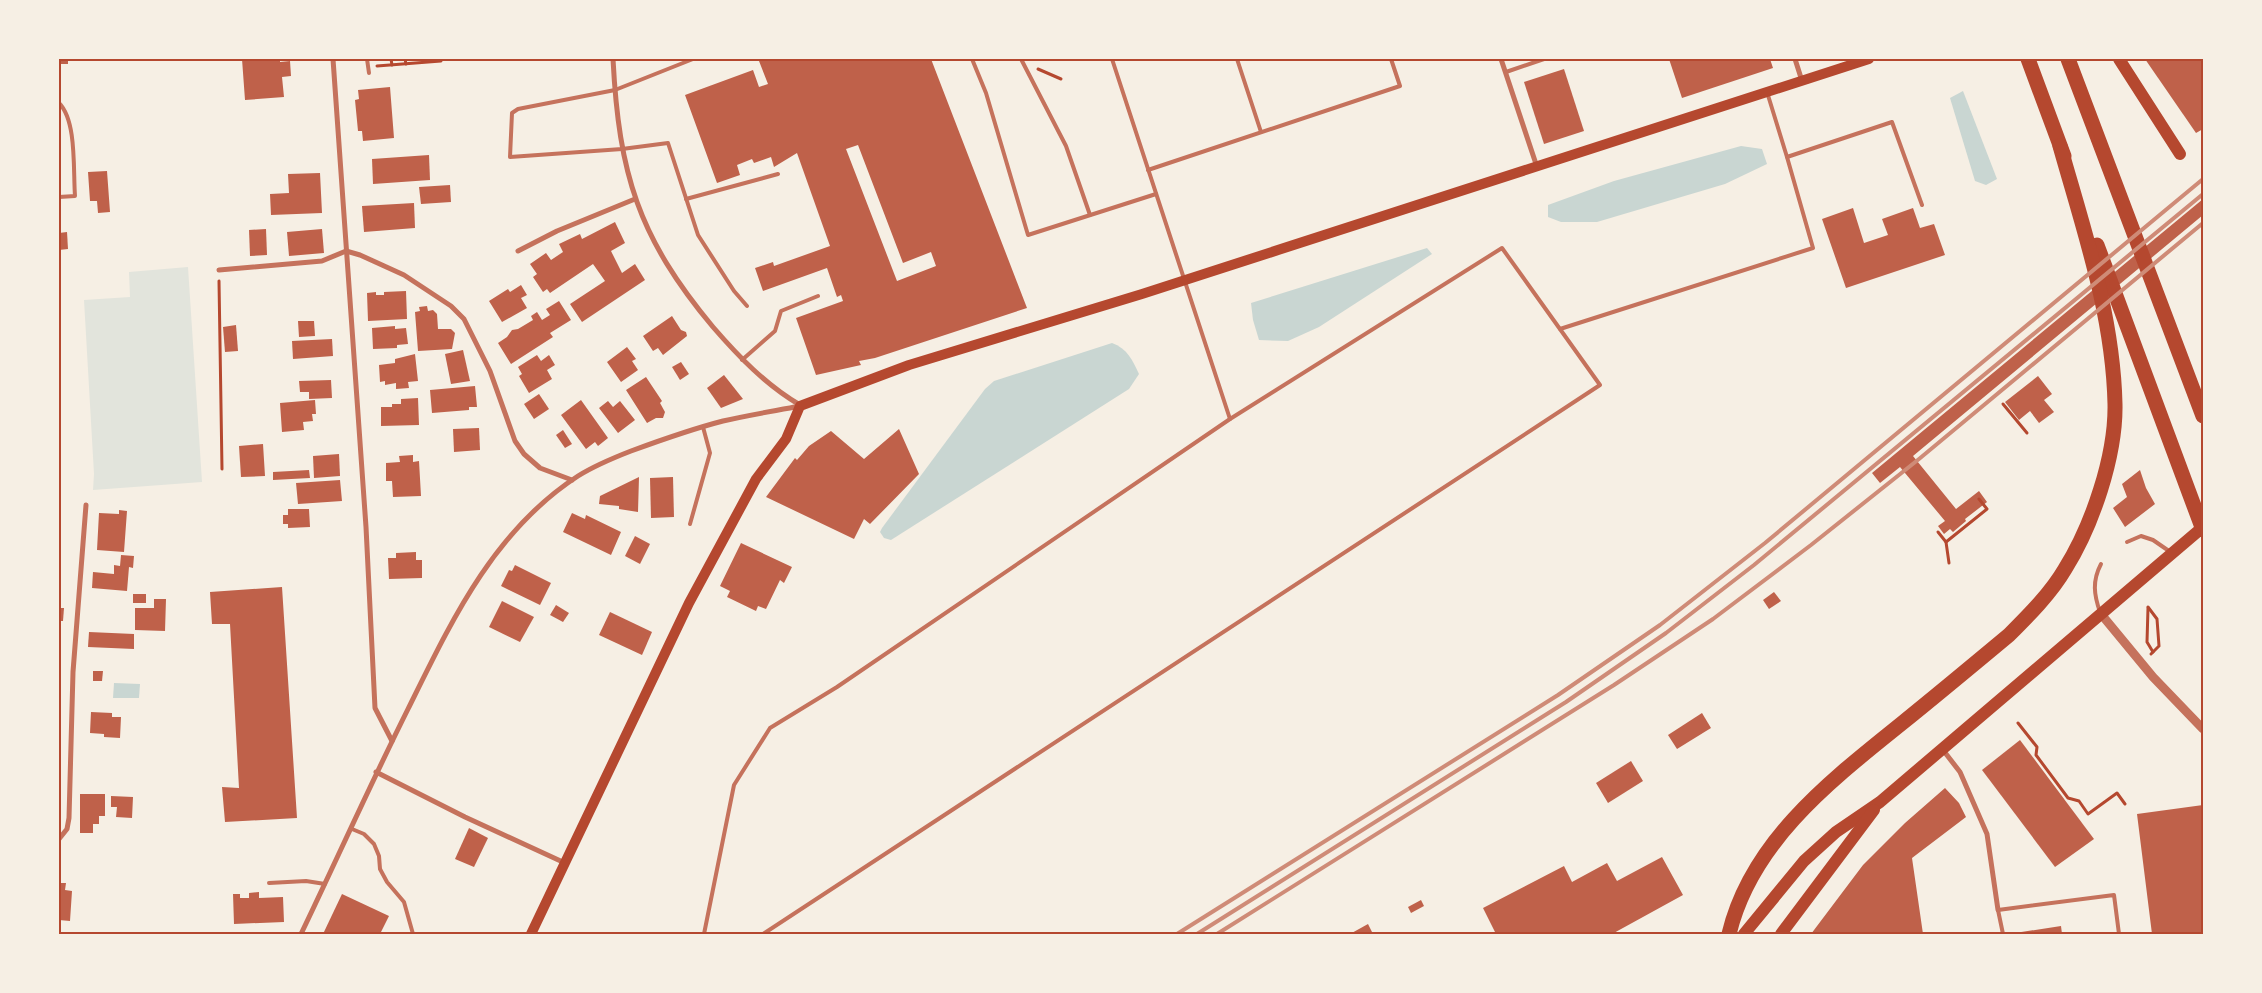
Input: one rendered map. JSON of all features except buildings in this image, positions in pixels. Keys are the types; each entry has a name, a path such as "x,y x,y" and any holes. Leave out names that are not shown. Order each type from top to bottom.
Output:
{"highway":[{"path":"2028,59 2203,528"},
{"path":"2068,59 2203,416"},
{"path":"1729,934 1735,911 1759,865 1790,824 1819,792 1857,758 2009,635 2031,612 2064,571 2078,546 2100,490 2114,418 2112,360 2108,328 2089,245 2060,146"}],"main road":[{"path":"531,934 689,603 756,478 786,439 800,406 909,365 1142,294 1869,59"},
{"path":"2119,59 2180,154"},
{"path":"1744,934 1804,861 1836,832 1880,802 2171,553 2203,528"},
{"path":"1781,934 1880,802"}],"street":[{"path":"333,59 366,527 375,708 392,742"},
{"path":"613,59 622,149 635,199 648,231 676,280 742,360 780,394 800,406"},
{"path":"1501,59 1537,167"},
{"path":"1795,59 1802,81"},
{"path":"518,251 557,231 635,199"},
{"path":"219,270 322,262 346,251 395,269 456,311 464,319 480,349 515,441 534,464 572,480"},
{"path":"302,934 352,829 376,772 443,636 468,592 504,543 548,499 572,480 613,458 703,427 800,406"},
{"path":"59,839 67,829 69,818 73,672 86,505"},
{"path":"2101,614 2153,677 2203,729"},
{"path":"1942,750 1960,772 1987,834 1998,910"},
{"path":"376,772 465,817 565,863"}],"lane":[{"path":"367,59 369,73"},
{"path":"693,59 615,90 518,109 512,113 510,157 622,149 668,143 698,235 734,291 747,306"},
{"path":"972,59 986,93 1028,235 1156,194"},
{"path":"1112,59 1230,419"},
{"path":"1238,59 1261,132"},
{"path":"1148,170 1400,86 1391,59"},
{"path":"1506,72 1544,59"},
{"path":"1022,60 1066,146 1090,215"},
{"path":"1560,329 1813,248 1767,92"},
{"path":"59,103 69,119 75,196 59,197"},
{"path":"1787,156 1892,122 1922,205"},
{"path":"686,199 778,174"},
{"path":"704,934 734,785 770,728 837,687 1230,419 1502,248 1600,385 763,934"},
{"path":"742,360 775,331 781,312 818,296"},
{"path":"690,524 710,454 703,427"},
{"path":"2127,542 2141,536 2153,540 2171,553"},
{"path":"2101,564 2096,574 2093,593 2101,614"},
{"path":"352,829 364,834 374,844 379,856 380,869 387,882 404,902 413,934"},
{"path":"269,882 306,881 325,884"},
{"path":"2003,934 1998,910 2114,895 2120,934"}],"path":[{"path":"391,59 392,65"},
{"path":"405,59 406,64"},
{"path":"368,66 441,61 441,59"},
{"path":"1022,60 1060,79"},
{"path":"219,270 222,469"},
{"path":"2003,404 2028,433"},
{"path":"1946,542 1988,509 1979,499"},
{"path":"1938,532 1946,542 1949,563"},
{"path":"2148,656 2153,652 2159,646 2157,619 2148,607 2148,642 2153,652"},
{"path":"2018,723 2037,747 2036,755 2068,798 2079,801 2088,814 2117,793 2125,804"}],"shaded area":[{"path":"1963,91 1997,179 1986,185 1975,181 1950,98"},
{"path":"1741,146 1762,149 1767,164 1725,184 1597,222 1561,222 1548,217 1548,205 1614,181"},
{"path":"1427,248 1432,254 1319,327 1288,341 1259,340 1253,320 1251,303"},
{"path":"188,267 202,482 93,490 94,474 84,300 130,297 129,272"},
{"path":"1112,343 1126,352 1139,374 1129,389 891,540 884,538 880,532 882,528 985,389 994,381"},
{"path":"114,683 140,684 139,698 113,698"}],"railway":[{"path":"1177,934 1558,695 1660,625 1765,543 2203,179"},
{"path":"1197,934 1566,702 1666,633 1754,565 2203,194"},
{"path":"1217,934 1614,685 1713,619 1811,545 1919,459 2203,223"}]}
